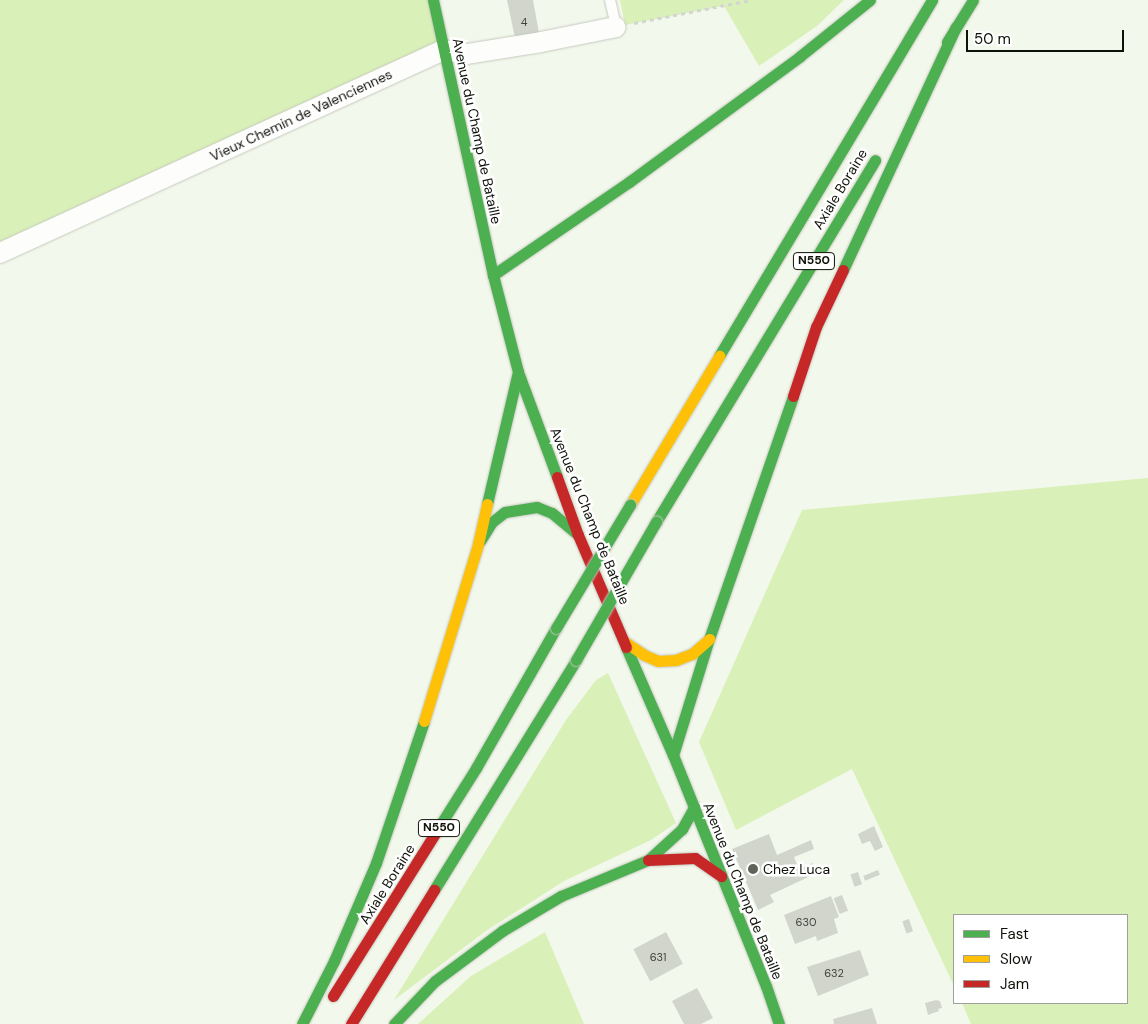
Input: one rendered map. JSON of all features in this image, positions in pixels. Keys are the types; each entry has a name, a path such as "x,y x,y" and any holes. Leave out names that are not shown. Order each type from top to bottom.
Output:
{"main road":[{"name":"Avenue du Champ de Bataille","path":"433,0 493,275 518,372 578,535 673,755 779,1024"},
{"path":"493,275 629,182 799,57 870,0"},
{"name":"Axiale Boraine","path":"320,1016 476,768 556,628 932,0"},
{"path":"899,121 973,0"},
{"path":"673,755 709,639 816,326 956,27"},
{"name":"Axiale Boraine","path":"351,1024 576,660 656,522 884,147"},
{"path":"302,1024 334,961 376,863 414,754 478,544 518,372"},
{"path":"478,544 492,522 505,512 521,508 537,507 552,513 578,535"},
{"path":"625,642 644,655 658,661 676,660 692,654 709,639"},
{"path":"394,1024 435,982 516,922 561,896 648,860 682,829 694,807"},
{"path":"648,860 696,858 721,876"}],"street":[{"path":"444,50 467,54 616,27"},
{"name":"Vieux Chemin de Valenciennes","path":"0,253 444,50"}],"lane":[{"path":"610,0 616,27"}],"path":[{"path":"616,27 751,0"}],"green space":[{"path":"0,0 433,0 444,50 0,253"},
{"path":"620,0 844,0 817,26 759,66 724,6 625,25"},
{"path":"1148,478 1148,1024 971,1024 962,1004 1128,1004 1128,914 953,914 953,984 852,769 736,830 699,742 802,510"},
{"path":"608,673 676,823 651,840 564,881 486,931 394,1000 566,720 596,680"},
{"path":"545,932 584,1024 418,1024 471,976"}],"building":[{"path":"507,0 533,0 539,33 515,38"},
{"path":"874,826 883,847 875,851 870,841 862,844 858,834"},
{"path":"769,834 777,855 811,840 814,849 794,857 799,869 813,863 817,873 770,895 774,902 758,910 732,849"},
{"path":"878,870 880,875 865,881 863,876"},
{"path":"858,872 862,884 854,887 850,874"},
{"path":"842,895 848,911 840,914 834,898"},
{"path":"831,896 839,917 834,919 838,933 817,941 816,936 795,944 784,915"},
{"path":"909,919 913,931 906,934 902,921"},
{"path":"666,932 683,964 650,981 633,949"},
{"path":"860,950 869,975 818,996 807,967"},
{"path":"697,988 713,1018 701,1024 684,1024 672,1001"},
{"path":"936,1000 940,1001 942,1008 928,1015 925,1003"},
{"path":"872,1008 877,1024 834,1024 833,1019"}],"traffic: fast":[{"path":"433,0 493,275 518,372 557,477"},
{"path":"493,275 629,182 799,57 870,0"},
{"path":"719,356 932,0"},
{"path":"947,42 973,0"},
{"path":"843,270 956,27"},
{"path":"656,522 875,160"},
{"path":"487,504 518,372"},
{"path":"673,755 709,639 793,396"},
{"path":"556,628 630,505"},
{"path":"480,541 492,522 505,512 537,507 552,513 578,535"},
{"path":"576,660 656,522"},
{"path":"437,830 476,768 556,628"},
{"path":"626,647 673,755 766,986 779,1024"},
{"path":"434,890 576,660"},
{"path":"302,1024 334,961 376,863 424,721"},
{"path":"394,1024 435,981 502,931 561,896 648,860 682,829 694,807"}],"traffic: slow":[{"path":"630,505 719,356"},
{"path":"424,721 478,544 487,504"},
{"path":"625,642 644,655 658,661 676,660 692,654 709,639"}],"traffic: jam":[{"path":"793,396 816,327 843,270"},
{"path":"557,477 578,535 626,647"},
{"path":"333,996 437,830"},
{"path":"648,860 695,858 721,876"},
{"path":"351,1024 434,890"}],"place":[{"name":"Chez Luca","path":"753,869"}]}
